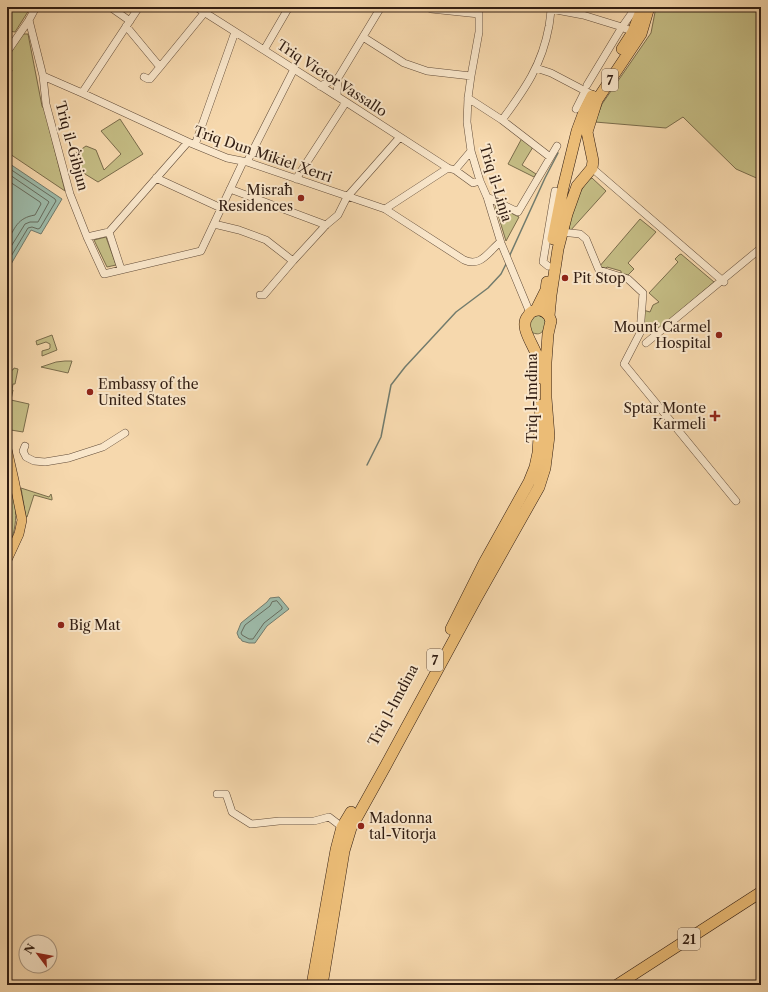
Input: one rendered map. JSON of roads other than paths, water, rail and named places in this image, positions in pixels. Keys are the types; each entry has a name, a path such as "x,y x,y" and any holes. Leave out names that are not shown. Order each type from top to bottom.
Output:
{"highway":[{"name":"Triq l-Imdina","path":"312,985 336,850 342,827 416,696 484,563 530,482 538,453 541,405 538,358 524,326 524,321 527,316 533,312 546,290 555,211 577,131 584,112 588,91 633,32 642,7"},
{"name":"7","path":"591,166 587,132 597,100 641,34 649,7"},
{"path":"580,150 588,152 591,166 582,174 576,173 572,169 570,160 574,153 580,150"},
{"name":"Triq l-Imdina","path":"322,985 344,851 351,828 539,487 545,468 549,436 546,398 546,362 548,334 551,321 549,316 551,295 558,249 567,214 577,186 591,166"},
{"path":"533,312 542,310 549,316"},
{"name":"Triq l-Imdina","path":"528,335 540,338 548,334"},
{"name":"21","path":"617,985 761,892"},
{"name":"21","path":"632,985 761,900"}],"main road":[{"path":"7,449 22,520 19,534 7,560"}],"street":[{"path":"7,48 29,20 36,7"},
{"path":"110,7 128,24 160,67"},
{"path":"82,93 139,7"},
{"name":"Triq Victor Vassallo","path":"196,7 473,183 480,181"},
{"path":"264,50 289,7"},
{"path":"337,96 338,78 381,7"},
{"path":"427,7 431,9 479,11"},
{"path":"576,109 588,91 622,27 635,7"},
{"path":"502,120 519,97 536,68 546,40 551,8 584,15 633,32"},
{"name":"Triq il-Linja","path":"479,11 479,32 468,98 468,122 471,151 501,243 533,312"},
{"path":"144,77 148,79 152,78 205,12"},
{"name":"Triq il-Ġibjun","path":"29,20 43,76 46,104 70,194 104,274 121,269"},
{"path":"87,237 109,232 156,178 192,143 236,32"},
{"path":"363,37 404,63 426,71 471,76"},
{"path":"536,68 588,91"},
{"path":"109,232 121,269 201,251 230,189 294,69"},
{"name":"Triq Dun Mikiel Xerri","path":"43,76 227,158 245,162 385,209 470,263 480,261 501,243"},
{"path":"320,86 338,78"},
{"path":"468,98 502,120 550,157"},
{"path":"296,179 346,102"},
{"path":"260,295 264,295 326,225 338,215 347,197 400,137"},
{"path":"487,197 518,212 557,146"},
{"path":"385,209 451,169 471,151"},
{"path":"591,166 723,281"},
{"path":"156,178 221,208"},
{"path":"230,189 326,225"},
{"path":"555,191 555,211"},
{"path":"214,224 240,230 266,240 293,261"},
{"path":"562,232 580,234 586,239 599,270 628,279 643,293 640,333 624,364 736,501"},
{"path":"646,343 723,281 761,248"},
{"path":"25,446 23,451 26,457 34,461 45,462 69,458 102,448 125,433"},
{"path":"217,794 226,794 232,812 251,824 279,821 314,821 329,817 342,827"}],"water":[{"path":"7,162 62,199 41,234 31,230 7,271"},
{"path":"279,597 289,609 267,626 255,643 242,641 237,633 241,623 270,598"}],"waterway":[{"path":"509,257 558,153"},
{"path":"367,465 381,437 391,385 405,367 456,312 488,288 501,274 507,262"}],"place":[{"name":"Misraħ Residences","path":"301,198"},
{"name":"Pit Stop","path":"565,278"},
{"name":"Mount Carmel Hospital","path":"719,335"},
{"name":"Embassy of the United States","path":"90,392"},
{"name":"Sptar Monte Karmeli","path":"715,416"},
{"name":"Big Mat","path":"61,625"},
{"name":"Madonna tal-Vitorja","path":"361,826"}]}
